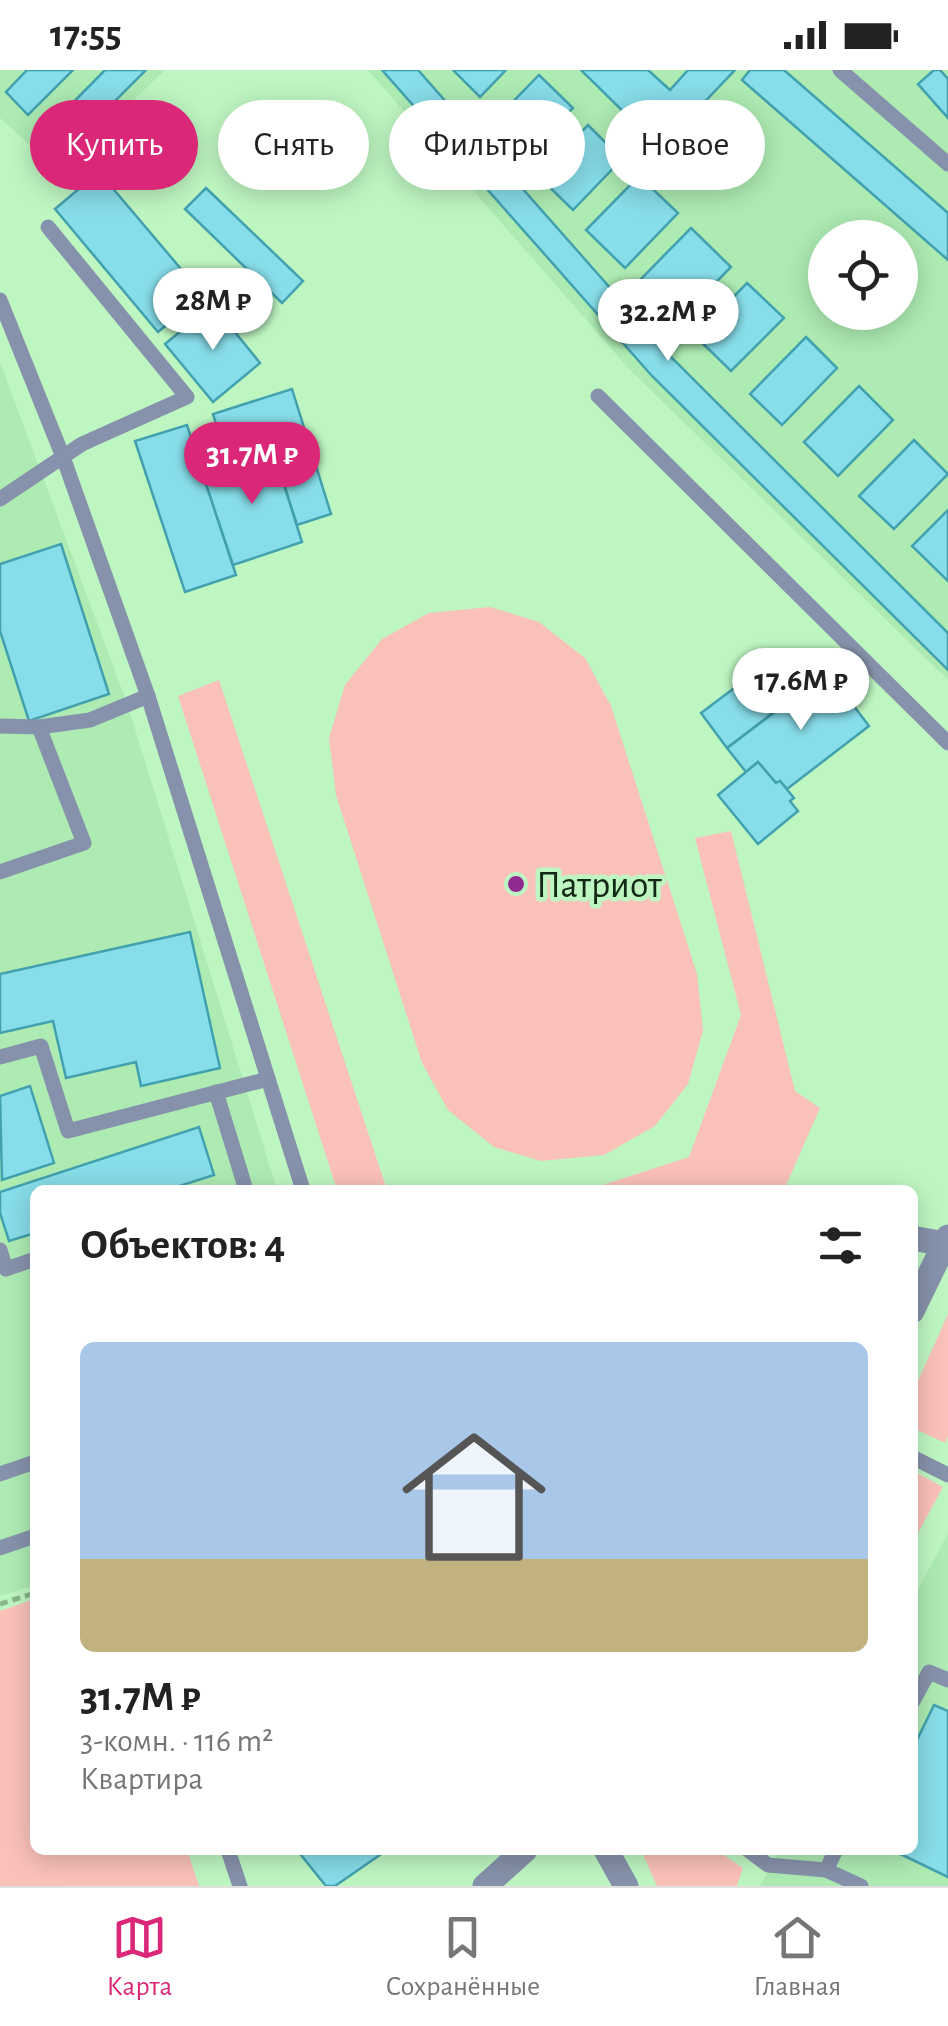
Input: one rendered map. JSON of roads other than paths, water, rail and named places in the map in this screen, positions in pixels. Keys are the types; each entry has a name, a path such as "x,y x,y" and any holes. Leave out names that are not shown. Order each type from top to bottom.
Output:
{"street":[{"path":"918,1238 946,1240 918,1299"},
{"path":"486,1886 519,1855"},
{"path":"609,1855 626,1886"}],"lane":[{"path":"840,70 948,164"},
{"path":"0,499 82,444 187,398 48,227"},
{"path":"0,300 63,458 148,696 301,1185"},
{"path":"598,396 948,743"},
{"path":"0,726 39,727 90,720 148,696"},
{"path":"0,872 84,843 39,727"},
{"path":"0,1057 41,1046 68,1132 268,1079"},
{"path":"216,1092 244,1185"},
{"path":"0,1250 6,1268 30,1261"},
{"path":"918,1460 948,1475"},
{"path":"0,1474 30,1464"},
{"path":"0,1548 30,1538"},
{"path":"918,1692 929,1672 948,1680"},
{"path":"230,1855 240,1886"},
{"path":"755,1855 768,1865 826,1870 861,1886"},
{"path":"826,1870 834,1855"}],"place":[{"name":"Патриот","path":"516,884"}]}
